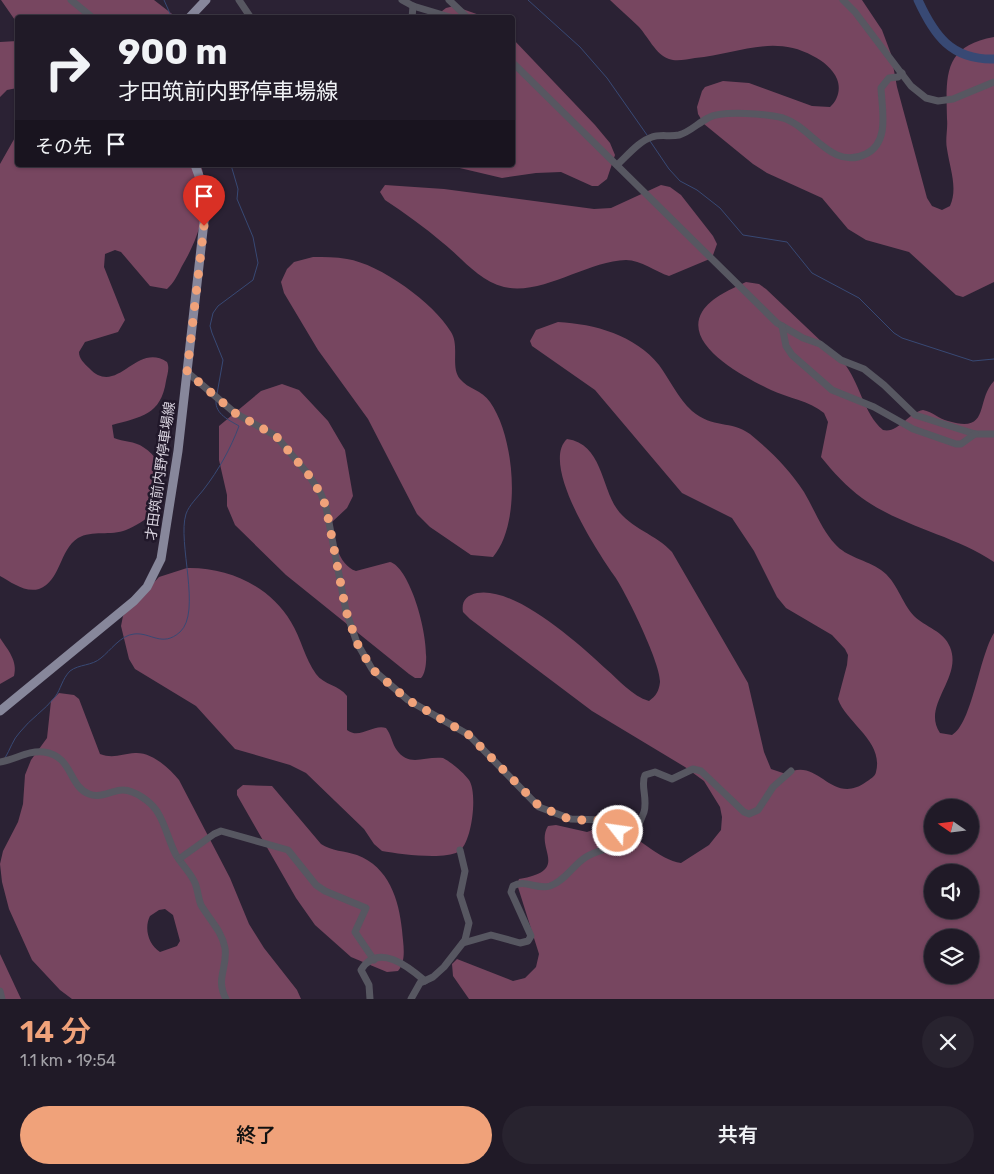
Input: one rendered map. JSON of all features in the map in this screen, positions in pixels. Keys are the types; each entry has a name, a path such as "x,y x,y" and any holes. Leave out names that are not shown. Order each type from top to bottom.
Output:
{"main road":[{"path":"192,15 206,0"},
{"name":"才田筑前内野停車場線","path":"0,711 134,602 155,574 161,559 168,522 205,213 202,184 196,167"}],"street":[{"path":"71,0 88,15"},
{"path":"238,0 249,15"},
{"path":"402,0 413,6 443,15"},
{"path":"449,0 465,15"},
{"path":"843,0 855,12 911,86 926,98 938,101 953,99 994,82"},
{"path":"412,15 413,6"},
{"path":"515,65 782,326 803,338 820,344 841,360 864,369 884,385 915,415 975,434 994,434"},
{"path":"617,165 644,141 653,136 678,135 717,114 786,119 831,152 853,158 861,156 875,146 881,137 881,88 890,78 898,77 902,73"},
{"path":"782,326 786,346 792,355 832,390 842,396 874,407 913,429 956,444 961,444 975,434"},
{"path":"187,372 235,413 276,436 308,474 321,494 326,507 346,611 357,643 372,669 408,700 469,735 539,806 571,820 604,820 628,838"},
{"path":"0,762 29,752 43,752 61,759 70,769 80,788 87,794 98,796 120,788 133,792 158,812 179,859 193,879 202,906 223,940 225,959 220,982 226,999"},
{"path":"463,944 491,935 525,943 531,936 511,892 513,886 521,883 543,887 550,886 585,857 628,838 644,812 646,799 642,781 645,775 650,772 672,779 693,769 701,771 744,812 749,814 758,810 773,787 791,771"},
{"path":"179,859 221,831 288,850 316,885 325,891 366,908 355,932 374,960"},
{"path":"411,999 420,983 444,967 463,944 469,923 460,895 465,871 460,850"},
{"path":"370,999 369,985 361,970 363,966 374,960 381,958 400,961 425,981"},
{"path":"0,991 2,999"}],"shaded area":[{"path":"1,0 154,0 173,15 15,15 15,20"},
{"path":"610,0 862,0 882,30 891,54 897,87 927,198 932,206 942,210 950,206 953,192 953,178 946,142 947,89 951,65 956,56 965,48 977,41 994,37 994,282 963,297 956,295 909,252 866,240 848,229 822,198 767,173 753,164 704,124 698,114 697,107 705,87 723,81 749,83 812,106 830,107 837,98 839,87 835,75 824,63 813,56 784,46 755,47 682,60 669,59 660,53 638,26"},
{"path":"454,6 479,15 437,15 446,8"},
{"path":"15,41 15,88 7,90 0,97 0,42"},
{"path":"515,41 595,125 610,143 615,155 607,179 598,186 592,186 561,172 536,173 502,178 455,167 515,167"},
{"path":"15,138 15,167 201,167 204,178 204,204 199,230 176,278 167,289 150,286 121,252 115,250 105,254 104,267 125,320 118,332 85,342 79,352 81,359 89,368 99,375 109,377 146,358 156,357 167,362 168,372 163,392 160,401 154,408 141,417 112,425 114,438 140,445 157,460 163,477 163,487 158,505 147,518 126,530 114,533 89,534 78,538 67,550 52,579 46,585 34,590 18,586 0,576 0,164"},
{"path":"385,185 444,189 594,209 611,208 661,185 670,187 681,195 713,236 717,244 712,258 669,276 637,262 626,260 596,266 534,287 504,287 487,280 429,231 385,200 380,192"},
{"path":"313,257 347,259 375,268 419,297 443,321 451,332 455,344 457,374 463,382 490,402 505,436 510,457 512,480 508,523 502,542 493,557 471,555 430,527 417,514 368,419 318,350 284,293 281,282 287,269 294,262"},
{"path":"746,282 759,284 766,289 843,362 854,379 871,415 883,430 894,429 923,410 948,421 962,424 971,423 980,413 988,389 994,381 994,562 962,545 894,516 862,498 840,479 821,457 828,422 824,413 812,405 778,393 748,378 720,360 709,349 701,337 698,325 702,312 716,298"},
{"path":"558,322 586,325 626,339 638,346 659,365 678,395 692,411 707,420 743,430 773,454 799,484 822,526 835,544 845,552 881,570 891,580 914,616 939,633 950,647 953,658 951,670 935,712 936,723 940,733 952,735 965,718 994,633 994,999 469,999 453,976 452,964 457,959 513,981 525,978 536,967 539,954 517,884 519,879 535,875 544,870 548,864 545,835 548,826 556,825 587,832 609,824 628,833 664,857 681,863 709,845 721,830 722,817 720,807 704,781 685,767 592,711 463,612 464,602 473,594 492,593 509,598 546,619 626,687 643,699 649,701 657,693 660,682 659,673 649,644 619,582 584,528 565,487 561,467 561,451 567,439 579,442 594,457 612,500 622,516 672,552 748,683 764,752 771,769 786,774 797,770 807,771 843,789 854,788 866,782 876,772 877,761 875,751 870,742 842,708 838,699 847,665 848,655 845,649 832,635 786,608 777,597 754,551 732,518 682,493 595,390 532,346 530,341 536,330"},
{"path":"282,384 299,390 328,421 345,450 353,496 347,508 332,522 335,543 341,557 350,568 356,571 390,562 399,568 407,580 420,616 424,635 426,654 425,668 421,678 415,678 409,674 286,575 235,525 227,506 227,495 219,460 219,426 261,391"},
{"path":"187,568 218,571 232,575 247,581 272,598 291,622 309,662 319,678 340,689 347,696 347,730 352,733 361,733 381,727 386,728 396,749 406,758 417,760 443,758 464,774 472,787 473,807 467,840 458,852 442,856 421,856 382,851 374,844 364,829 306,773 290,765 235,749 196,706 135,669 129,659 121,626 123,616 159,577"},
{"path":"0,638 12,656 15,671 14,676 0,684"},
{"path":"59,693 74,695 79,699 100,754 118,756 141,753 148,755 165,766 179,780 230,878 249,924 264,948 297,990 301,999 72,999 60,990 32,960 9,909 2,882 0,864 3,851 18,822 23,804 25,775 31,760 47,738 51,701","holes":["165,909 173,915 180,941 177,946 160,952 148,936 148,921 150,916 159,910"]},
{"path":"243,785 272,786 321,844 368,860 385,876 395,896 401,919 404,952 403,962 398,971 387,972 351,957 315,925 296,898 237,795 237,790"},
{"path":"0,954 21,999 0,999"}],"waterway":[{"path":"164,0 171,15"},
{"path":"528,0 580,47 607,78 647,135"},
{"path":"918,0 938,34 955,50 966,55 994,59"},
{"path":"650,141 669,169 680,181 697,190 720,208 743,235 787,242 812,273 859,298 894,333 902,338 973,361 994,359"},
{"path":"217,394 223,360 210,326 213,313 218,306 253,280 258,263 253,237 237,199 238,189 232,167"},
{"path":"5,758 13,741 28,723 55,697 70,671 97,661 120,640 129,635 140,634 168,639 180,632 186,622 189,609 184,541 186,514 191,504 219,467 239,426 220,413 216,406 216,401"}],"route":[{"path":"204,226 187,372 235,413 276,436 308,474 321,494 326,507 346,611 363,656 372,669 387,684 408,700 469,735 502,767 526,796 546,811 571,820 595,818 604,820 618,831"}]}
